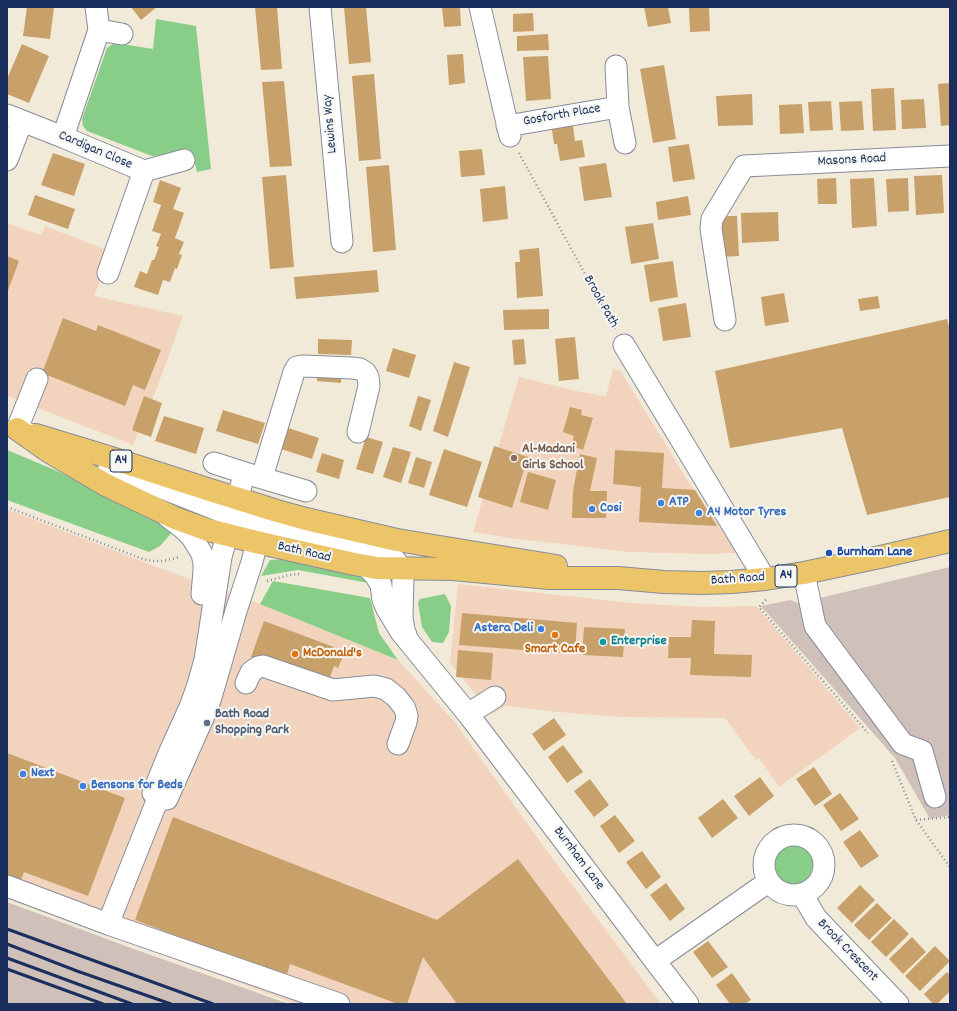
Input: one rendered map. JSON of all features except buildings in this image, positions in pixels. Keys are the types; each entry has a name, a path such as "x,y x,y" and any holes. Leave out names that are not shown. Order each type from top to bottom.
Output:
{"main road":[{"name":"Bath Road","path":"12,427 76,468 161,511 197,526 235,512 273,510 333,526 397,540 551,565 618,578"},
{"name":"Bath Road","path":"12,427 108,456 235,512 256,542 386,570 453,569 549,578 618,578 664,582 703,583 732,582 804,573 950,541"}],"street":[{"path":"63,137 99,30 96,7"},
{"name":"Lewins Way","path":"320,7 342,242"},
{"path":"480,7 508,131"},
{"path":"99,30 122,34"},
{"path":"616,66 618,107 625,143"},
{"name":"Gosforth Place","path":"508,131 618,107"},
{"path":"7,160 14,118"},
{"name":"Cardigan Close","path":"14,118 144,171 184,160"},
{"name":"Masons Road","path":"725,320 711,229 712,219 752,171 950,156"},
{"path":"108,272 144,171"},
{"name":"Brook Path","path":"624,346 765,579"},
{"path":"160,796 170,751 195,695 205,660 218,571 235,512 253,475 297,367 352,368 365,372 369,383 358,432"},
{"path":"12,427 37,379"},
{"path":"214,463 306,491"},
{"path":"161,511 185,530 195,542 202,554 204,563 199,617 195,695"},
{"path":"235,512 285,530 386,555 386,570"},
{"path":"108,924 160,796 209,703 252,562 256,542"},
{"path":"386,570 404,555 417,548 431,545"},
{"path":"248,575 256,560 263,554 276,549 293,550"},
{"path":"404,592 410,580 417,574 430,569"},
{"path":"386,570 404,579 402,617 404,630 410,643"},
{"name":"Burnham Lane","path":"386,570 383,600 387,610 401,632 468,714 688,1004"},
{"path":"804,573 815,626 903,744 922,751 935,797"},
{"path":"246,683 251,672 258,667 264,666 333,690 374,686 386,689 391,692 400,702 407,716 398,744"},
{"path":"468,714 495,697"},
{"path":"798,834 810,838 818,846 823,857 824,869 820,880 812,889 802,894 790,895 778,891 768,882 764,871 764,859 768,848 776,840 786,835 798,834"},
{"path":"655,962 768,882"},
{"path":"7,886 108,924 339,1004"},
{"name":"Brook Crescent","path":"802,894 816,918 898,1004"}],"path":[{"name":"Brook Path","path":"508,131 624,346"},
{"path":"7,507 143,559 152,561 202,554"},
{"path":"248,575 258,582 289,575 305,575"},
{"path":"765,579 767,599 759,607 872,738"},
{"path":"888,756 893,762 916,820 950,867"},
{"path":"916,820 950,817"}],"shaded area":[{"path":"7,223 41,235 45,226 112,252 94,296 183,316 157,388 133,445 7,396"},
{"path":"613,369 620,370 688,481 738,553 707,554 629,552 510,538 473,532 519,377 576,391 606,396"},
{"name":"Bath Road Shopping Park","path":"7,509 157,567 260,604 398,660 454,721 544,847 661,1004 296,1004 132,943 7,899"},
{"path":"950,567 950,815 930,819 895,758 761,606 790,600 799,603"},
{"path":"458,584 632,603 703,607 756,606 860,728 779,787 759,758 756,760 725,718 619,717 506,706 492,714 450,663"},
{"path":"7,902 131,948 289,1004 7,1004"}],"green space":[{"path":"156,19 196,26 211,169 197,172 192,151 168,156 152,156 87,131 83,126 82,119 107,48 116,43 153,49"},
{"path":"7,450 55,470 175,529 160,546 149,552 7,500"},
{"path":"286,559 363,576 368,583 298,570 261,576 270,560"},
{"path":"273,581 370,598 379,633 398,660 260,604"},
{"path":"445,594 451,606 449,632 443,643 432,642 422,627 418,603 420,599"},
{"path":"797,844 804,847 810,853 813,864 812,872 804,881 797,884 789,884 782,881 774,872 773,860 776,853 785,845"}],"railway":[{"path":"7,929 213,1004"},
{"path":"7,944 77,971 171,1004"},
{"path":"7,958 132,1004"},
{"path":"7,969 103,1004"}],"place":[{"name":"Al-Madani Girls School","path":"514,458"},
{"name":"ATP","path":"661,503"},
{"name":"Cosi","path":"592,509"},
{"name":"A4 Motor Tyres","path":"699,513"},
{"name":"Burnham Lane","path":"829,553"},
{"name":"Astera Deli","path":"541,629"},
{"name":"Smart Cafe","path":"555,635"},
{"name":"Enterprise","path":"603,642"},
{"name":"McDonald's","path":"295,654"},
{"name":"Bath Road Shopping Park","path":"207,723"},
{"name":"Next","path":"23,774"},
{"name":"Bensons for Beds","path":"83,786"}]}
